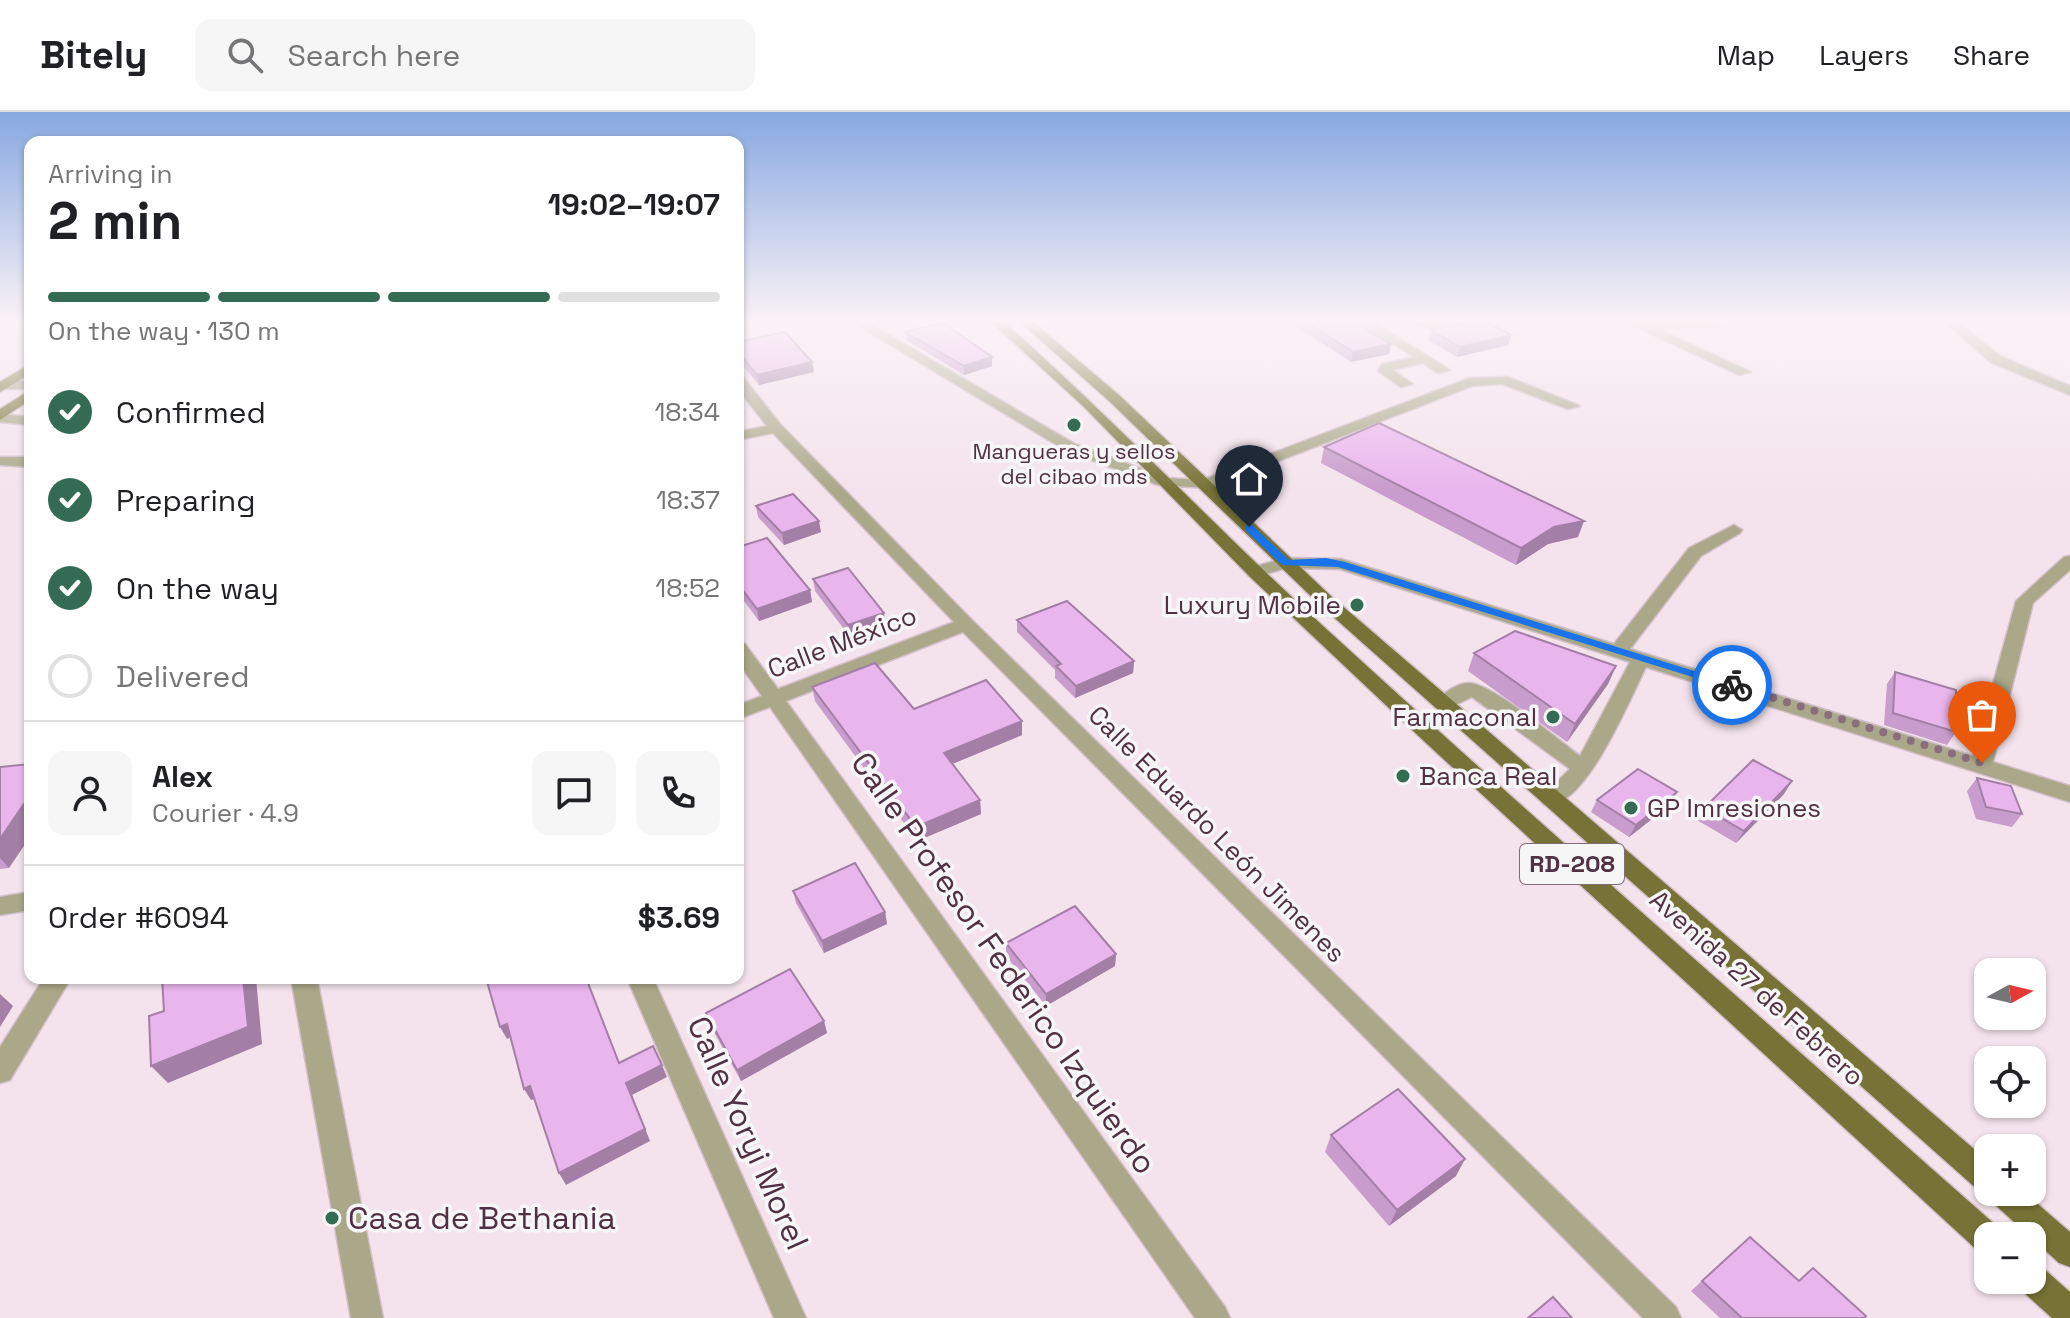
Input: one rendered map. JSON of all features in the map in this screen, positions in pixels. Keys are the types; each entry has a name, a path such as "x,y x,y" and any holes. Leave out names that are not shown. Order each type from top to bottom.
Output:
{"main road":[{"name":"Avenida 27 de Febrero","path":"1060,378 1255,572 1433,738 1974,1226"},
{"name":"Avenida 27 de Febrero","path":"1091,378 1286,563 1443,704 1974,1168"},
{"path":"0,417 24,399"},
{"path":"2018,1206 2070,1252"},
{"path":"2046,1292 2070,1313"}],"street":[{"path":"953,378 1070,447 1163,482 1204,485 1470,382 1503,380 1573,406"},
{"path":"1397,378 1406,384"},
{"path":"2034,378 2070,391"},
{"path":"1,386 24,385"},
{"name":"Calle Eduardo León Jimenes","path":"744,388 776,428 966,624 1665,1318"},
{"path":"0,417 24,420"},
{"path":"744,435 776,428"},
{"path":"0,461 24,459"},
{"path":"1619,650 1695,552 1734,530"},
{"path":"1255,572 1286,563 1326,561 1341,564 1982,763 2070,794"},
{"path":"1982,763 2025,601 2069,563"},
{"name":"Calle México","path":"744,710 966,624"},
{"name":"Calle Profesor Federico Izquierdo","path":"744,656 1214,1318"},
{"path":"1551,798 1584,769 1642,657"},
{"path":"1443,704 1467,689 1479,692 1584,769"},
{"path":"0,906 24,902"},
{"path":"0,1071 54,984"},
{"path":"305,984 367,1318"},
{"name":"Calle Yoryi Morel","path":"643,984 790,1318"}],"building":[{"path":"1379,423 1584,521 1554,527 1521,548 1324,447"},
{"path":"793,494 819,521 782,533 756,506"},
{"path":"767,538 810,590 757,609 744,592 744,545"},
{"path":"848,568 884,613 848,625 813,579"},
{"path":"1067,601 1134,661 1076,686 1056,666 1061,664 1017,620"},
{"path":"1515,631 1616,666 1575,724 1474,653"},
{"path":"875,663 914,709 986,680 1022,721 944,753 980,800 916,827 812,687"},
{"path":"1895,672 1956,690 1956,732 1893,713"},
{"path":"1753,760 1792,781 1744,831 1704,808"},
{"path":"24,765 24,804 0,839 0,767"},
{"name":"GP Imresiones","path":"1638,769 1677,792 1636,825 1597,800"},
{"path":"1977,778 2011,786 2022,814 1986,807"},
{"path":"855,863 885,912 822,941 793,891"},
{"path":"1075,906 1116,954 1046,994 1006,943"},
{"path":"790,969 824,1021 737,1070 706,1013"},
{"path":"162,984 244,984 248,1027 151,1066 149,1016 164,1011"},
{"path":"488,984 588,984 619,1063 653,1046 662,1065 626,1083 645,1129 559,1173 530,1086 524,1089 507,1024 500,1027"},
{"path":"1398,1089 1465,1159 1397,1210 1331,1135"},
{"path":"1750,1237 1799,1281 1813,1268 1866,1316 1742,1318 1702,1281"},
{"path":"1553,1297 1572,1318 1528,1318"}],"way so far":[{"path":"1732,685 1982,763"}],"place":[{"name":"Mangueras y sellos del cibao mds","path":"1074,425"},
{"name":"Luxury Mobile","path":"1357,605"},
{"name":"Farmaconal","path":"1553,717"},
{"name":"Banca Real","path":"1403,776"},
{"name":"GP Imresiones","path":"1631,808"},
{"name":"Casa de Bethania","path":"332,1218"}],"route":[{"path":"1249,527 1286,563 1326,561 1341,564 1732,685"}]}
